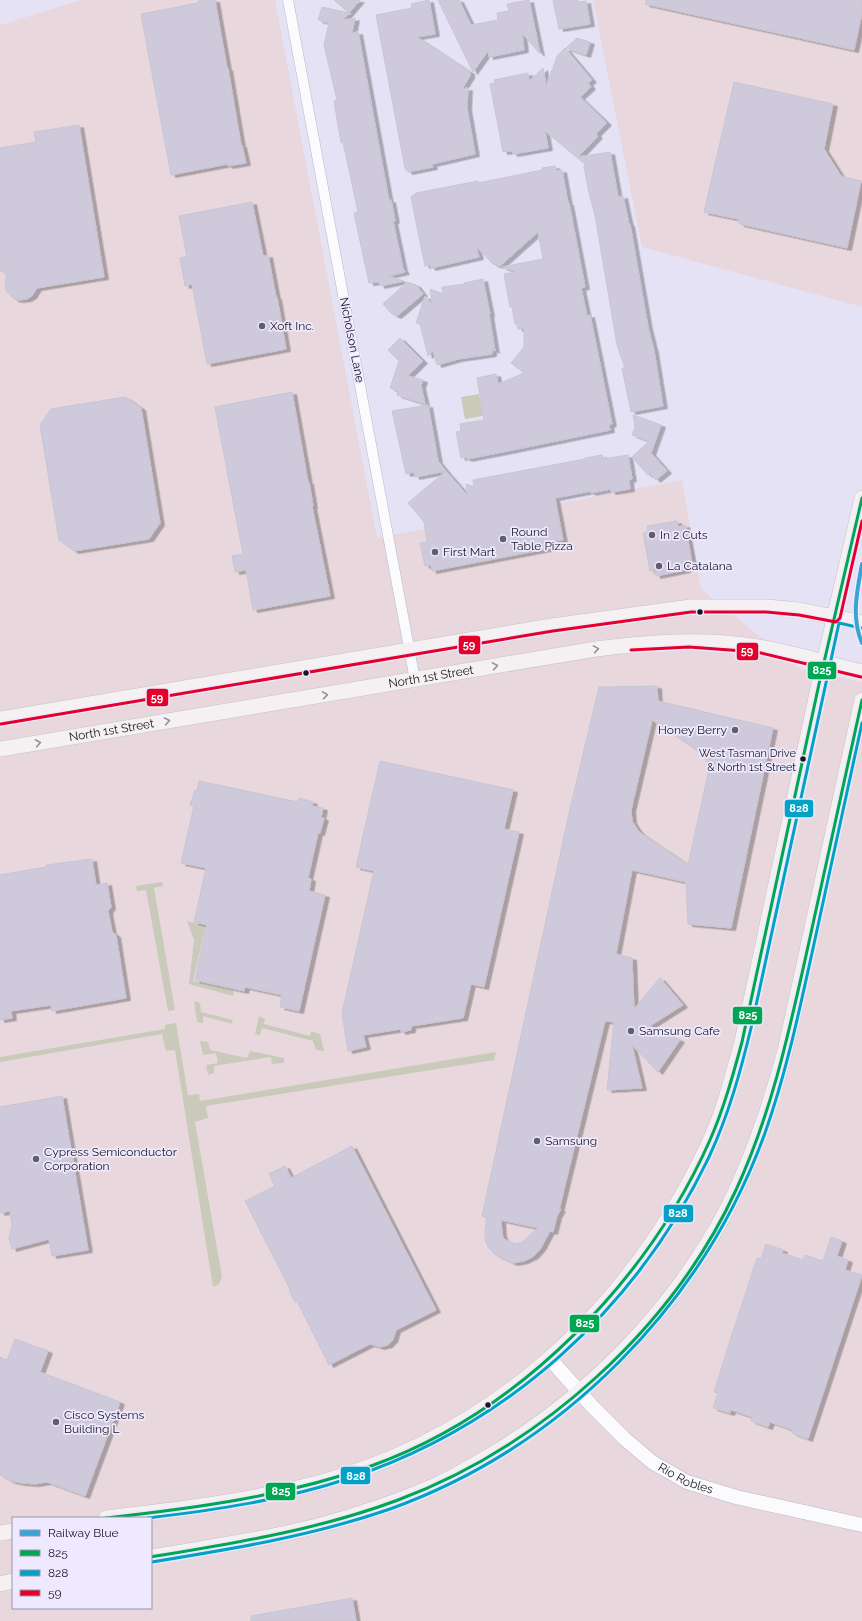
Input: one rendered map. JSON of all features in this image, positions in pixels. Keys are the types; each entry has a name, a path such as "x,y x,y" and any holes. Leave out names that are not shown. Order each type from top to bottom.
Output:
{"main road":[{"path":"114,1517 200,1506 274,1493 318,1483 398,1455 436,1436 500,1399 550,1359 597,1313 641,1260 685,1190 720,1117 742,1042 824,663 862,498"},
{"path":"0,719 552,626 691,607 766,607 800,610 862,623"},
{"name":"North 1st Street","path":"0,749 596,649 658,643 690,642 758,647 862,672"},
{"path":"152,1558 286,1533 330,1523 388,1504 439,1483 465,1470 526,1433 604,1371 629,1346 678,1286 702,1251 725,1212 761,1132 785,1051 862,700"},
{"path":"0,1533 12,1531"},
{"path":"0,1584 12,1581"}],"street":[{"name":"Nicholson Lane","path":"288,0 415,680"},
{"name":"Rio Robles","path":"550,1359 625,1439 645,1456 687,1482 710,1490 742,1498 862,1525"}],"shaded area":[{"path":"81,0 275,0 377,538 682,480 701,589 799,668 862,682 862,1621 0,1621 0,25"},
{"path":"593,0 862,0 862,307 642,247"}],"green space":[{"path":"479,394 483,416 465,419 461,397"},
{"path":"162,882 163,886 154,888 175,1010 168,1011 146,890 137,891 136,886"},
{"path":"187,921 206,926 193,981 234,991 233,996 189,984 194,940"},
{"path":"194,1001 200,1003 201,1012 233,1020 232,1024 203,1016 203,1023 197,1022"},
{"path":"259,1016 265,1019 264,1024 310,1036 311,1031 320,1034 324,1051 316,1050 313,1041 262,1028 260,1035 255,1034"},
{"path":"176,1023 188,1095 199,1094 200,1101 496,1052 494,1060 206,1106 208,1118 195,1122 222,1277 219,1284 213,1287 175,1050 166,1051 162,1034 0,1062 0,1057 165,1029 165,1025"},
{"path":"200,1041 208,1042 210,1050 247,1058 250,1051 284,1058 284,1063 272,1064 271,1057 214,1066 214,1073 208,1075 206,1065 218,1063 216,1053 203,1055"}],"building":[{"path":"215,0 241,145 246,163 228,166 228,164 171,175 141,14 198,3 198,1"},
{"path":"334,0 360,0 349,13"},
{"path":"429,0 435,34 417,37 470,72 470,76 462,89 468,88 467,108 475,154 432,164 433,167 408,172 405,168 376,15 412,8 411,4"},
{"path":"438,0 459,0 471,25 498,20 497,13 509,11 507,4 529,0 540,54 522,33 524,50 489,57 488,51 473,72"},
{"path":"553,0 578,0 578,2 586,1 590,24 559,29"},
{"path":"646,0 862,0 862,13 854,50 645,4"},
{"path":"322,7 349,13 343,20 355,18 352,33 358,32 389,201 391,200 395,221 393,221 403,269 405,272 388,276 404,281 380,286 379,282 369,283 354,213 358,212 343,142 341,143 334,101 337,100 324,45 329,23 318,20"},
{"path":"577,38 590,42 586,55 566,48"},
{"path":"565,48 592,80 588,83 591,87 580,97 607,123 596,134 598,136 578,157 610,152 618,197 623,196 630,224 663,406 631,412 622,368 625,368 617,345 595,215 584,166 586,165 545,131 548,148 513,154 512,151 503,152 490,84 495,83 494,80 528,73 529,81 543,68 546,86 552,70 554,69 557,56"},
{"path":"734,82 833,104 824,149 841,176 861,181 847,248 740,224 738,219 704,212"},
{"path":"79,125 104,277 37,288 32,296 27,299 14,299 6,291 5,285 7,275 0,270 0,148 36,142 34,132"},
{"path":"555,166 556,171 562,170 585,287 581,288 587,316 590,315 612,424 609,425 610,430 467,459 466,457 461,458 456,432 461,431 460,424 484,420 477,378 496,374 498,384 524,373 511,363 524,347 524,328 518,329 517,324 515,324 512,307 510,307 504,274 517,272 502,267 543,259 538,232 500,266 493,264 476,246 479,257 431,268 430,265 425,266 411,197 416,193 478,181 478,183"},
{"path":"252,202 263,256 268,255 286,349 207,364 192,284 185,286 180,258 187,256 179,216"},
{"path":"483,279 495,351 492,349 492,354 458,359 437,365 433,351 428,356 420,324 416,323 425,296 433,305 430,289 443,294 442,287 465,284 464,283"},
{"path":"407,282 416,285 423,294 397,316 392,314 383,304"},
{"path":"400,338 423,361 408,376 423,380 421,386 425,404 397,395 398,391 390,388 399,361 388,350"},
{"path":"292,392 312,506 330,596 253,610 246,570 235,572 232,556 243,554 215,407"},
{"path":"125,397 141,408 160,523 149,539 74,551 59,540 40,425 51,409"},
{"path":"428,405 438,461 446,471 415,477 414,472 406,474 392,411"},
{"path":"633,415 661,425 651,453 667,471 656,480 650,473 648,475 632,457 649,441 632,435 635,427"},
{"path":"602,455 603,459 628,455 632,479 629,480 630,489 611,492 611,489 591,493 591,491 555,498 563,540 556,541 557,547 432,571 431,565 425,566 420,543 427,542 424,522 408,503 446,471 468,496 466,484 474,487 473,480"},
{"path":"677,521 678,527 685,525 692,563 685,565 686,570 656,576 655,570 650,571 643,533 648,532 647,526"},
{"path":"657,686 658,701 773,728 731,928 688,924 686,882 632,870 616,954 632,958 634,1009 660,978 683,1005 650,1026 680,1040 658,1072 632,1045 642,1088 607,1090 614,1022 605,1021 559,1210 561,1209 557,1216 553,1232 550,1231 541,1248 534,1256 524,1261 513,1263 494,1254 488,1247 485,1239 487,1218 482,1216 570,809 599,687","holes":["652,720 701,753 707,761 709,769 688,865 642,834 632,821 631,810","501,1220 538,1228 521,1243 515,1244 504,1239"]},
{"path":"380,761 513,790 504,829 519,832 484,987 471,984 463,1018 411,1026 411,1030 401,1032 401,1029 363,1035 366,1047 348,1051 342,1013 374,871 356,867"},
{"path":"199,781 298,802 299,798 313,802 312,806 323,808 321,818 324,818 320,833 318,833 308,878 311,879 309,891 325,895 299,1011 280,1007 282,995 245,987 244,991 195,980 207,925 194,922 206,868 181,863 194,806 190,805 195,790 197,791"},
{"path":"92,859 96,885 107,883 111,907 108,911 112,932 116,935 126,998 52,1011 51,1005 11,1011 12,1018 0,1020 0,875 46,867 46,865"},
{"name":"Cypress Semiconductor Corporation","path":"62,1096 88,1250 52,1256 49,1239 12,1249 9,1238 12,1225 10,1211 0,1213 0,1107"},
{"path":"352,1146 436,1310 396,1330 393,1340 388,1345 380,1347 370,1344 329,1365 297,1301 295,1302 289,1290 290,1289 245,1201 275,1186 269,1174 285,1166 291,1178"},
{"path":"831,1237 842,1241 837,1256 848,1260 845,1270 862,1275 808,1439 792,1433 793,1430 770,1422 768,1427 751,1421 752,1417 731,1410 730,1413 713,1408 718,1393 714,1392 727,1350 757,1258 761,1259 766,1244 783,1250 782,1253 803,1260 805,1255 823,1261"},
{"name":"Cisco Systems Building L","path":"15,1339 48,1351 40,1372 120,1402 85,1496 47,1482 35,1484 22,1483 11,1481 0,1475 0,1357 7,1360"},
{"path":"352,1598 356,1621 251,1621 251,1616"}],"rail line":[{"name":"Blue","path":"862,564 856,604 857,623 862,643"}],"transit line":[{"name":"825","path":"114,1517 207,1505 274,1493 371,1466 425,1443 478,1413 527,1377 572,1336 614,1292 651,1243 683,1193 710,1140 724,1104 735,1067 742,1042 819,684 862,498"},
{"name":"59","path":"1,724 553,631 691,612 766,612 799,615 836,622 840,618 862,521"},
{"name":"828","path":"152,1517 224,1508 298,1493 323,1486 347,1479 406,1456 461,1428 513,1394 561,1355 605,1312 644,1264 679,1212 709,1157 728,1108 739,1075 752,1024 839,623 861,628"},
{"name":"59","path":"631,650 689,647 757,652 861,677"},
{"name":"825","path":"152,1557 307,1528 337,1520 398,1500 451,1477 502,1449 550,1415 596,1377 638,1335 676,1290 709,1241 736,1190 749,1160 770,1099 795,1005 862,700"},
{"name":"828","path":"152,1562 242,1547 331,1527 390,1509 453,1482 512,1448 568,1408 619,1362 664,1311 704,1256 738,1196 765,1133 773,1110 798,1015 862,723"}],"place":[{"name":"Xoft Inc.","path":"262,326"},
{"name":"In 2 Cuts","path":"652,535"},
{"name":"Round Table Pizza","path":"503,539"},
{"name":"First Mart","path":"435,552"},
{"name":"La Catalana","path":"659,566"},
{"name":"Honey Berry","path":"735,730"},
{"name":"West Tasman Drive & North 1st Street","path":"803,759"},
{"name":"Samsung Cafe","path":"631,1031"},
{"name":"Samsung","path":"537,1141"},
{"name":"Cypress Semiconductor Corporation","path":"36,1159"},
{"name":"Cisco Systems Building L","path":"56,1422"}]}
